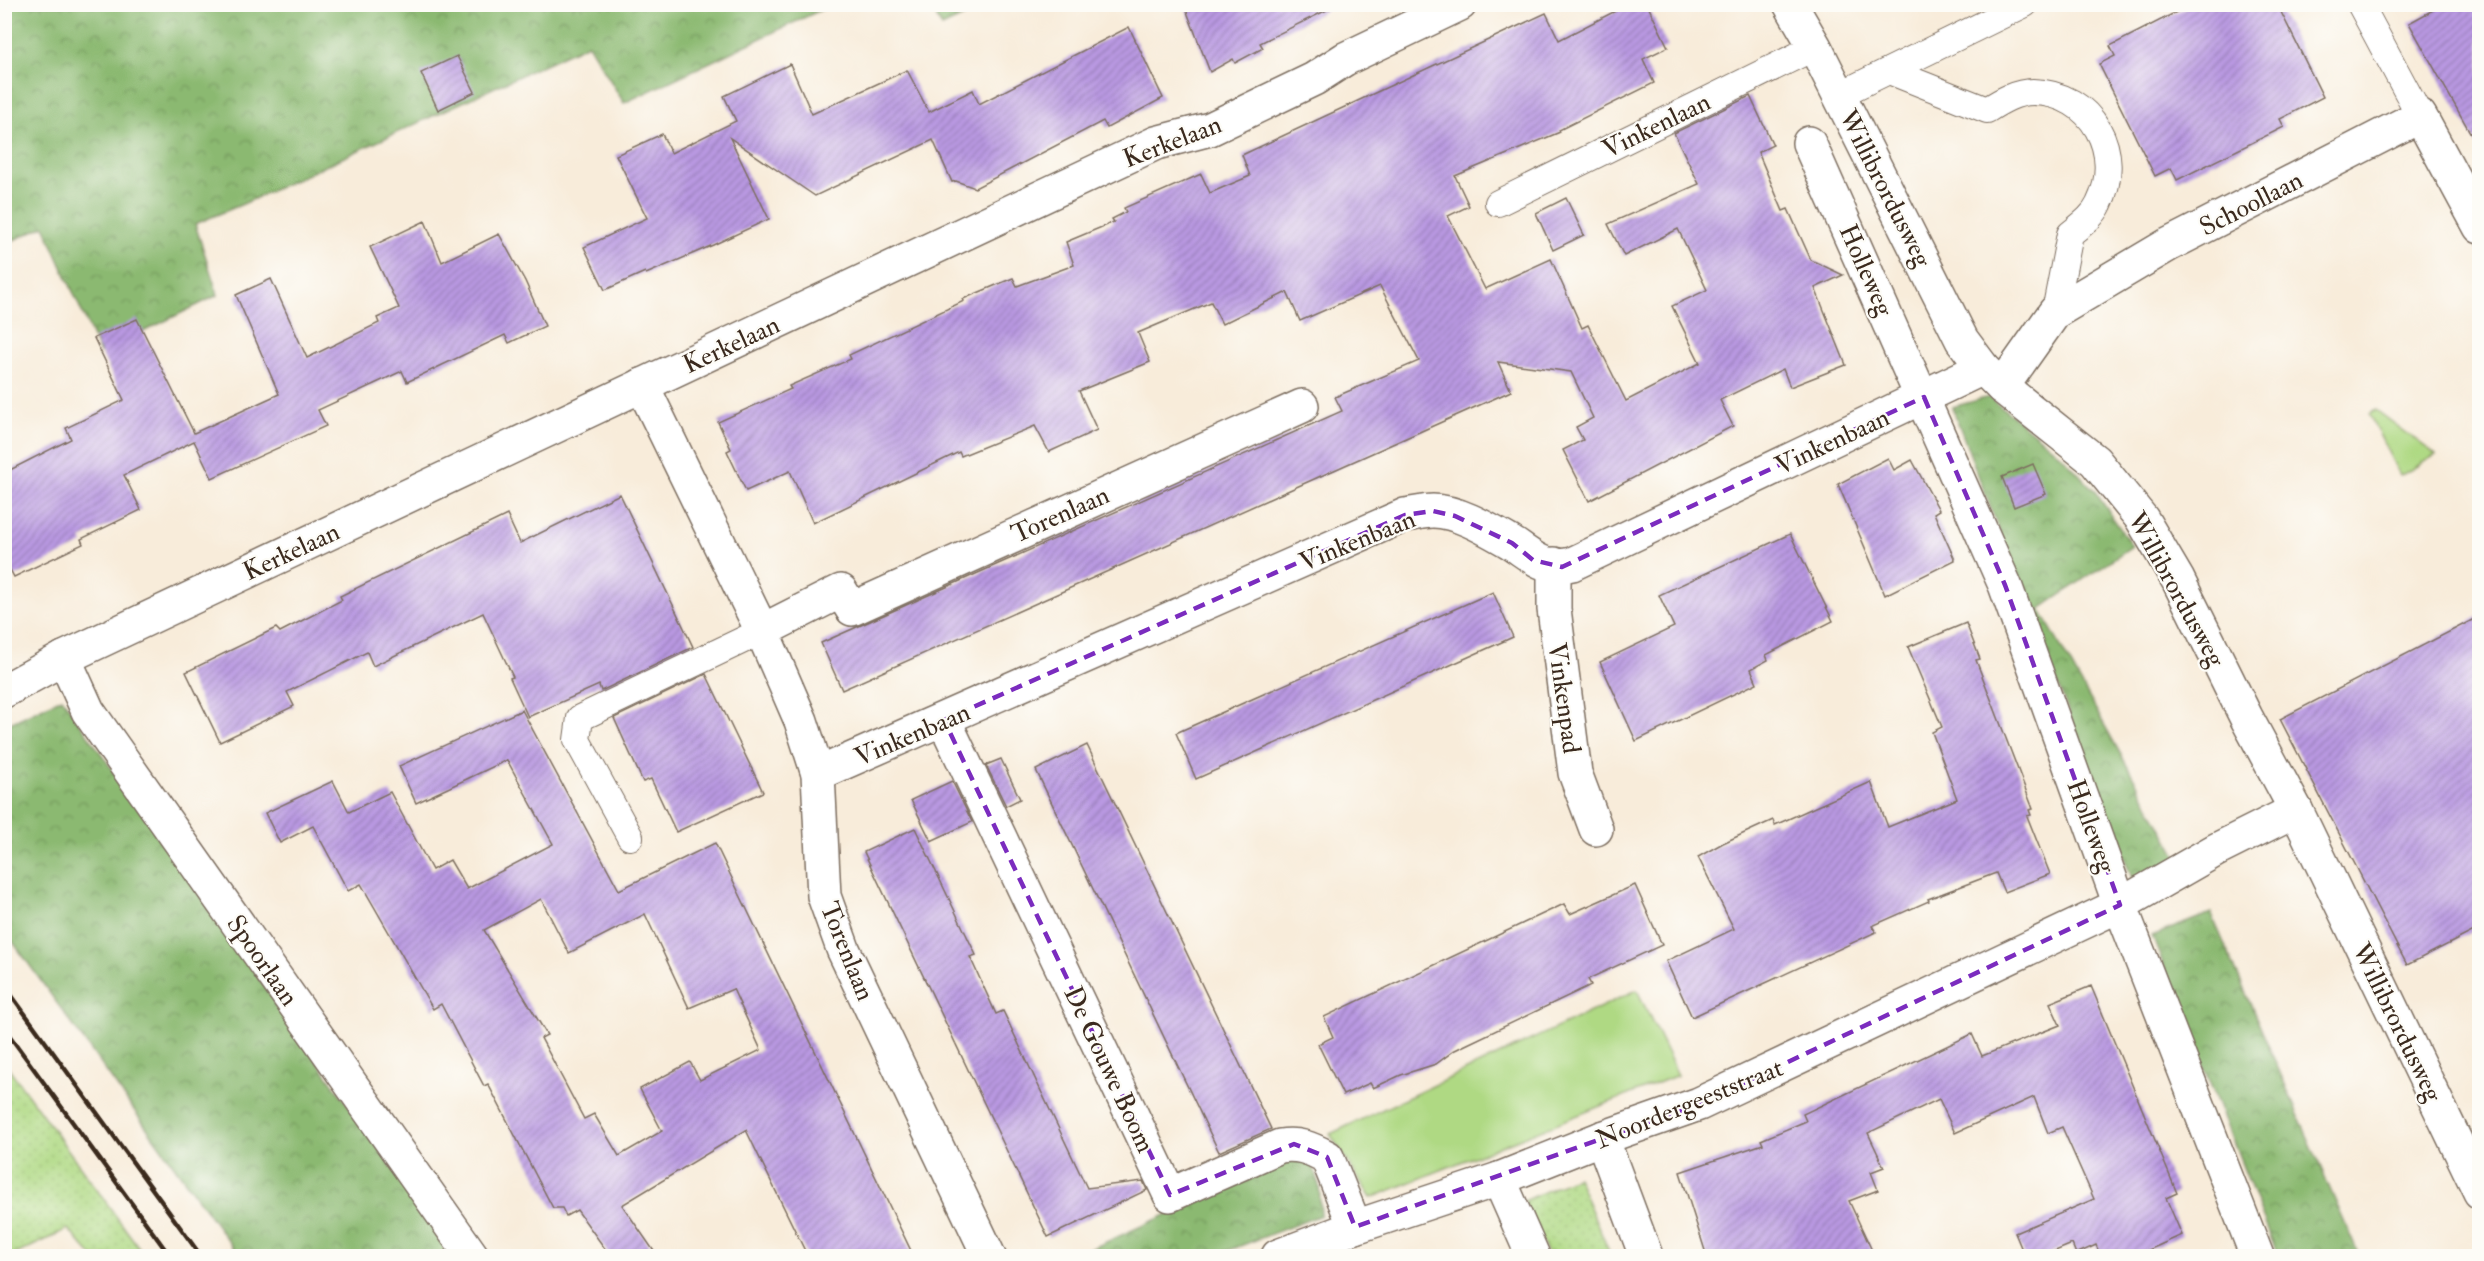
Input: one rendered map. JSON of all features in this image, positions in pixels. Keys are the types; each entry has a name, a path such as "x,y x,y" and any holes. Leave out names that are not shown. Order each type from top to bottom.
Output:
{"street":[{"name":"Kerkelaan","path":"4,692 64,658 1156,143 1210,129 1314,79 1345,59 1460,4"},
{"name":"Willibrordusweg","path":"1790,4 1815,47 1962,340 1993,377 2095,461 2142,519 2178,580 2246,717 2296,810 2480,1192"},
{"path":"2420,116 2480,227"},
{"name":"Schoollaan","path":"1993,377 2055,312 2168,245 2420,116"},
{"name":"Holleweg","path":"1809,143 1924,397 2005,585 2120,905 2257,1257"},
{"path":"1924,397 1993,377"},
{"name":"Torenlaan","path":"642,386 762,631 801,721 818,774 824,896 843,949 988,1257"},
{"name":"Vinkenbaan","path":"818,774 1405,515 1433,511 1455,516 1512,543 1533,560 1562,567 1924,397"},
{"name":"Torenlaan","path":"762,631 841,591 852,609 1302,406"},
{"name":"Vinkenpad","path":"1554,564 1554,609 1575,773 1596,829"},
{"name":"Spoorlaan","path":"64,658 88,711 472,1257"},
{"name":"De Gouwe Boom","path":"944,720 1170,1195 1280,1146 1294,1144 1308,1147 1327,1157 1355,1227"},
{"path":"2120,905 2216,850 2296,810"},
{"name":"Noordergeeststraat","path":"1278,1257 1355,1227 1498,1179 1602,1138 1699,1104 2120,905"},
{"path":"1602,1138 1646,1257"},
{"path":"1498,1179 1533,1257"}],"lane":[{"path":"1839,95 2025,4"},
{"path":"2360,4 2420,116"},
{"name":"Vinkenlaan","path":"1498,203 1815,47"},
{"path":"1889,70 1987,110 2008,97 2032,92 2057,96 2079,107 2096,125 2107,148 2109,173 2099,205 2090,218 2070,234 2055,312"},
{"name":"Torenlaan","path":"630,837 577,740 580,718 762,631"}],"highlighted area":[{"path":"1924,397 2005,585 2120,905 1699,1104 1355,1227 1327,1157 1294,1144 1170,1195 944,720 1405,515 1433,511 1455,516 1512,543 1533,560 1562,567"}],"green space":[{"path":"4,5 831,5 624,103 588,44 243,204 195,224 218,295 100,353 44,226 5,244"},
{"path":"930,5 988,5 942,27"},
{"path":"1989,397 2062,456 2094,490 2132,546 2040,609 2192,883 2143,907 1952,407"},
{"path":"2376,410 2436,455 2400,476 2369,414"},
{"path":"62,698 454,1256 239,1256 5,931 4,726"},
{"path":"2211,913 2359,1256 2278,1256 2152,936"},
{"path":"1637,990 1678,1075 1371,1198 1330,1134"},
{"path":"5,1063 145,1256 92,1256 68,1229 12,1256 5,1256"},
{"path":"1290,1159 1311,1162 1319,1185 1321,1215 1214,1256 1075,1256"},
{"path":"1577,1177 1611,1256 1549,1256 1524,1201"}],"building":[{"path":"1184,4 1339,4 1260,43 1263,48 1235,63 1233,59 1210,72"},
{"path":"1629,4 1647,4 1668,47 1643,59 1654,83 1559,130 1560,132 1455,176 1469,206 1448,216 1485,289 1551,259 1582,328 1588,325 1626,401 1700,363 1672,306 1707,290 1678,229 1624,256 1608,224 1699,184 1674,133 1750,96 1773,145 1758,152 1783,211 1788,209 1811,260 1843,275 1815,288 1846,365 1790,387 1783,369 1720,400 1733,426 1589,501 1563,450 1583,440 1576,427 1593,418 1571,372 1498,362 1511,391 842,690 821,643 1342,411 1335,397 1419,361 1380,286 1300,321 1287,292 1222,324 1211,302 1138,333 1150,362 1079,391 1097,430 1049,452 1035,426 961,456 959,452 813,523 790,471 746,491 727,451 731,449 718,422 791,389 789,386 851,359 849,355 964,301 963,299 1013,278 1017,286 1074,265 1066,242 1114,222 1112,219 1126,212 1124,208 1201,174 1210,193 1250,176 1242,155 1546,13 1559,40"},
{"path":"2192,4 2277,4 2323,97 2280,119 2284,127 2177,180 2171,168 2155,176 2099,64 2115,56 2110,46"},
{"path":"2444,4 2480,4 2480,150 2409,23"},
{"path":"1129,27 1163,98 1107,128 1103,121 975,188 956,181 952,182 933,140 815,196 730,138 769,219 605,290 584,247 647,218 616,155 662,134 671,153 736,121 724,96 790,64 812,114 907,70 929,112 973,90 979,104"},
{"path":"457,56 475,92 438,110 421,73"},
{"path":"1566,198 1584,235 1553,250 1536,213"},
{"path":"425,221 442,262 499,234 525,281 545,326 509,343 505,335 407,382 402,371 318,410 326,426 212,478 194,441 124,475 141,510 81,539 83,544 14,577 4,558 4,473 71,439 66,428 124,400 94,338 137,319 194,433 279,394 236,295 271,279 307,358 379,323 377,318 399,308 370,247"},
{"path":"1888,458 1894,470 1912,460 1939,510 1934,513 1955,560 1885,595 1838,484"},
{"path":"2033,464 2046,494 2014,507 2002,477"},
{"path":"620,494 693,647 601,691 599,685 528,717 510,678 513,677 483,613 373,666 367,652 287,692 294,706 220,742 186,672 276,628 280,632 342,600 340,596 507,515 520,543"},
{"path":"1790,534 1833,621 1766,655 1768,660 1751,669 1757,683 1636,741 1600,662 1674,627 1659,595"},
{"path":"1493,592 1513,637 1196,779 1176,733"},
{"path":"2480,616 2480,928 2407,965 2280,719"},
{"path":"1966,623 1980,659 1976,660 2033,809 2029,810 2031,815 2027,816 2050,874 2004,892 1996,873 1928,899 1929,901 1872,926 1876,932 1692,1017 1666,961 1734,929 1698,857 1773,820 1775,825 1871,782 1888,827 1957,799 1932,732 1942,727 1908,647"},
{"path":"706,674 763,792 676,832 651,779 643,782 614,718"},
{"path":"522,710 619,890 715,843 914,1257 808,1257 746,1130 622,1205 658,1257 611,1257 577,1210 566,1216 562,1208 553,1208 488,1084 484,1086 441,1004 433,1009 361,884 348,891 313,826 280,843 265,813 333,781 349,812 390,792 432,870 450,860 467,889 553,844 507,760 416,803 399,766","holes":["541,899 569,953 645,914 689,1008 733,989 761,1050 700,1080 690,1062 640,1089 662,1131 619,1156 594,1114 584,1119 541,1038 547,1035 484,930"]},
{"path":"1087,745 1271,1129 1219,1152 1036,770"},
{"path":"1001,759 1020,799 1006,806 986,765"},
{"path":"952,781 972,822 931,841 911,800"},
{"path":"915,828 976,955 970,957 996,1014 1003,1011 1087,1188 1143,1181 1147,1190 1048,1237 864,852"},
{"path":"1635,885 1662,945 1588,979 1591,985 1455,1050 1436,1064 1401,1075 1373,1088 1370,1083 1343,1095 1318,1044 1333,1037 1324,1017 1564,904 1570,914"},
{"path":"2091,986 2177,1193 2166,1198 2182,1235 2133,1257 2101,1257 2096,1245 2076,1254 2072,1244 2041,1257 2025,1257 2015,1233 2094,1199 2062,1127 2048,1133 2034,1097 1955,1133 1939,1099 1868,1133 1884,1167 1871,1172 1878,1190 1849,1201 1875,1257 1707,1257 1680,1172 1763,1144 1761,1140 1806,1121 1803,1114 1972,1034 1982,1056 2060,1025 2050,1003"}],"railway":[{"path":"4,985 201,1256"},
{"path":"4,1028 170,1256"}]}
